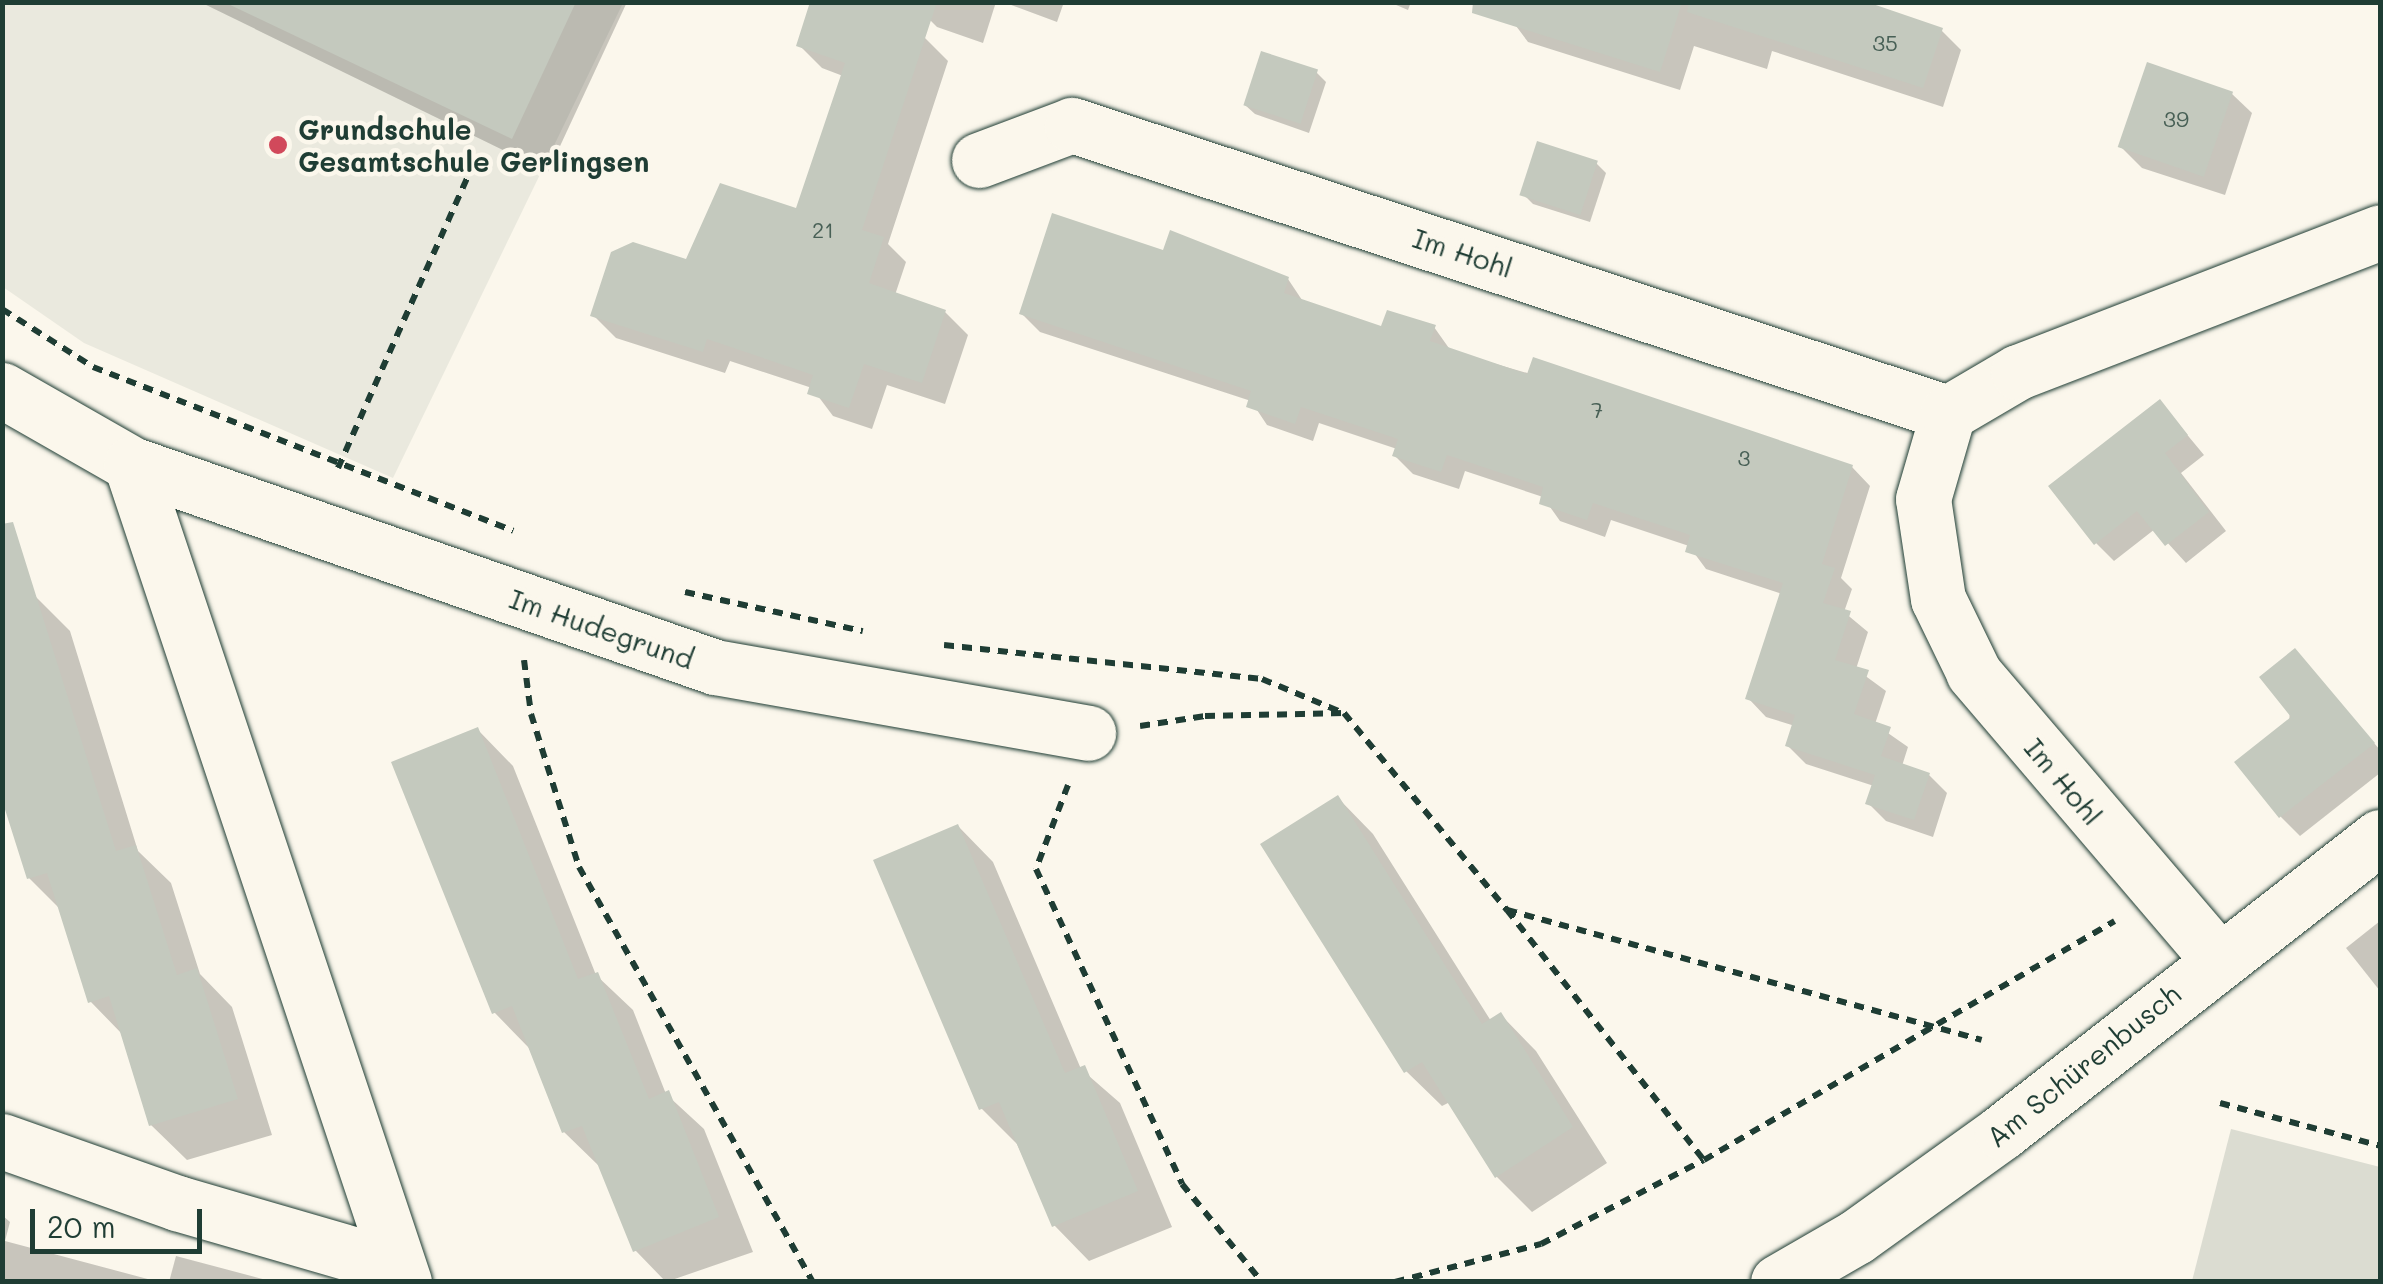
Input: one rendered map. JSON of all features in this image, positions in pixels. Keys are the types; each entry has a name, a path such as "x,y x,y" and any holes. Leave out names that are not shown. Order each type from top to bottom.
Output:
{"street":[{"name":"Im Hohl","path":"978,160 1072,125 1948,413 1923,498 1938,599 1974,673 2156,892 2217,958"},
{"path":"1948,413 2018,372 2380,232"},
{"name":"Im Hudegrund","path":"2,390 131,464 715,667 1088,733"},
{"path":"131,464 401,1274"},
{"name":"Am Schürenbusch","path":"1778,1282 1856,1237 2002,1132 2217,958 2380,837"},
{"path":"2,1141 177,1204 401,1274"}],"path":[{"path":"338,468 470,171"},
{"path":"2,309 93,368 338,468 525,536"},
{"path":"674,590 880,634"},
{"path":"516,599 531,714 579,867 813,1282"},
{"path":"937,644 1262,679 1344,713 1507,910 1704,1160"},
{"path":"1262,1282 1182,1184 1036,869 1088,733 1205,716 1344,713"},
{"path":"1395,1282 1541,1244 1704,1160 1935,1027 2156,892"},
{"path":"1507,910 1982,1040"},
{"path":"2220,1103 2380,1146"}],"shaded area":[{"name":"Grundschule Gesamtschule Gerlingsen","path":"2,3 623,3 393,478 84,343 3,287"},
{"path":"2231,1129 2380,1167 2380,1281 2192,1281"}],"building":[{"path":"224,2 576,2 512,139"},
{"path":"810,2 937,2 862,230 884,237 869,283 946,310 922,383 864,364 849,408 807,394 813,375 707,339 703,352 590,316 611,252 633,242 686,259 720,183 796,208 845,63 796,46"},
{"path":"1473,2 1682,2 1660,72 1472,13"},
{"path":"1689,2 1867,2 1943,28 1923,88 1687,12"},
{"path":"1261,51 1318,70 1300,124 1243,105"},
{"path":"2147,62 2233,92 2204,177 2118,147"},
{"path":"1537,141 1598,161 1580,215 1519,195"},
{"path":"1052,213 1163,250 1170,230 1289,277 1284,293 1381,326 1387,310 1436,325 1430,341 1527,374 1533,357 1853,465 1822,564 1835,568 1823,603 1851,611 1835,660 1869,670 1854,714 1891,727 1881,756 1930,773 1914,820 1865,804 1875,775 1785,746 1795,715 1745,699 1783,583 1685,552 1690,535 1593,503 1587,520 1539,504 1543,487 1447,455 1441,472 1392,456 1398,439 1301,407 1295,424 1246,407 1251,391 1019,314"},
{"path":"2160,399 2188,435 2165,453 2209,512 2165,546 2137,511 2094,545 2048,486"},
{"path":"13,522 116,851 136,845 177,975 197,968 238,1099 149,1126 109,996 88,1003 47,873 27,879 2,800 2,524"},
{"path":"2295,648 2375,743 2279,818 2234,762 2291,717 2259,677"},
{"path":"478,727 578,979 598,972 649,1099 669,1090 719,1217 633,1252 582,1126 562,1133 512,1006 492,1014 391,762"},
{"path":"1338,795 1482,1024 1501,1012 1573,1127 1495,1178 1422,1062 1404,1073 1260,844"},
{"path":"958,824 1065,1073 1085,1065 1138,1191 1052,1227 999,1102 979,1110 873,860"}],"place":[{"name":"Grundschule Gesamtschule Gerlingsen","path":"278,145"}]}
